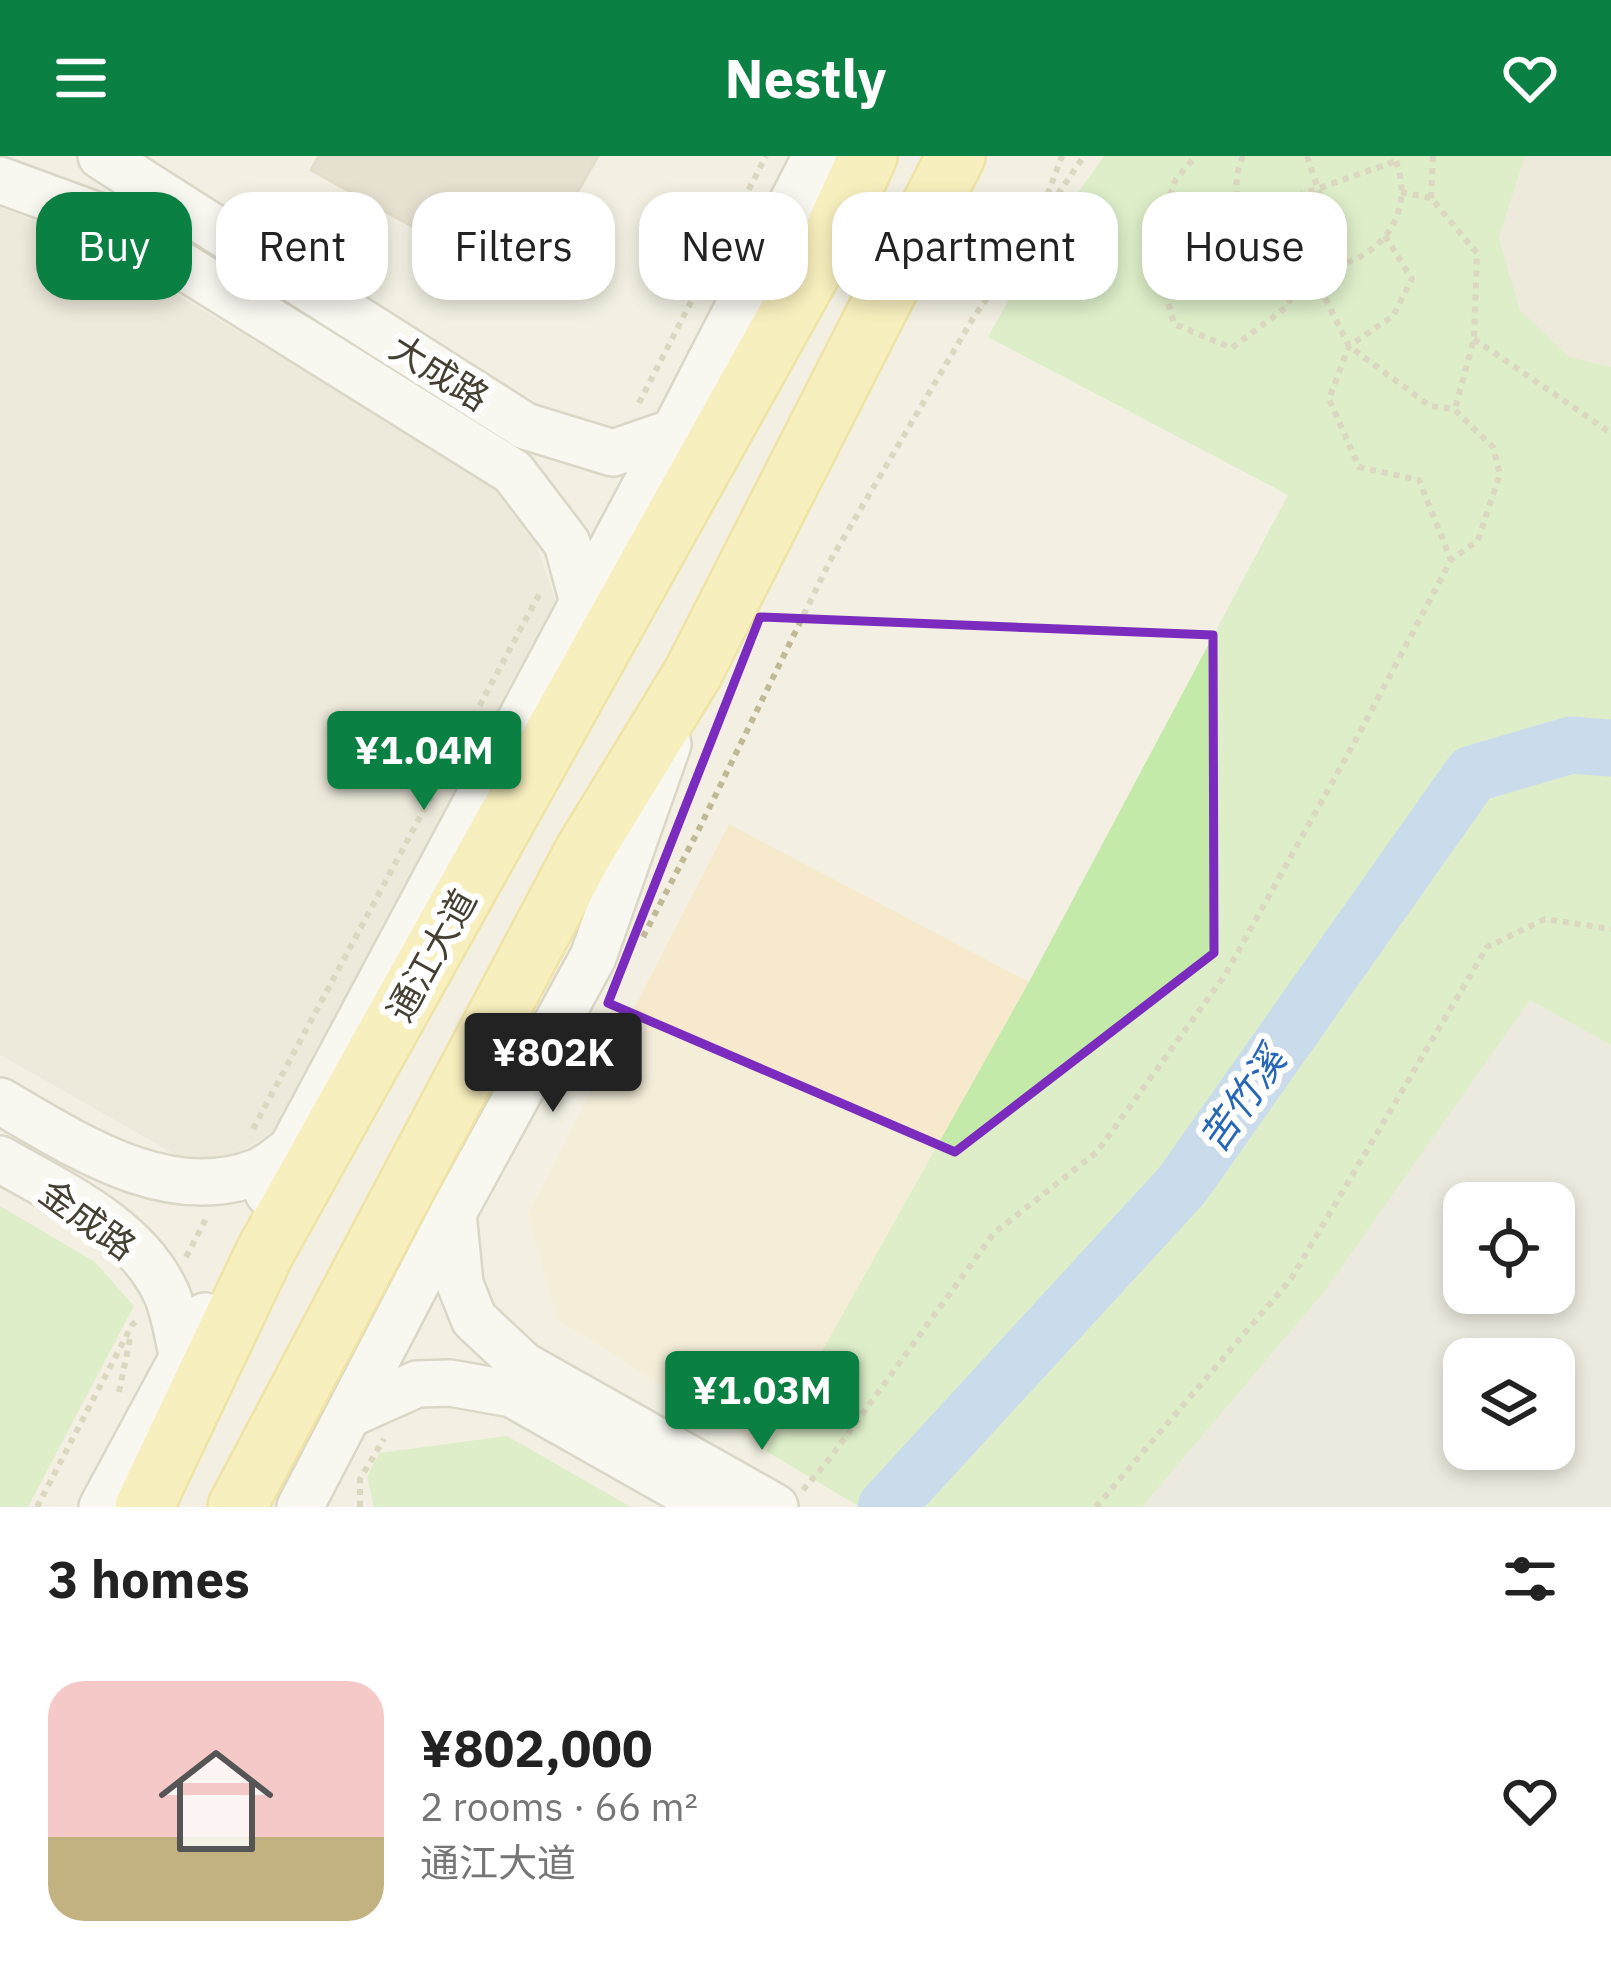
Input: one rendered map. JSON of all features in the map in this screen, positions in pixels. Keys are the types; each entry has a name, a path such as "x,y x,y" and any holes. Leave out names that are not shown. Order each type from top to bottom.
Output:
{"main road":[{"name":"通江大道","path":"144,1507 265,1252 832,235 868,156"},
{"path":"237,1507 583,853 693,673 956,156"}],"street":[{"name":"大成路","path":"101,156 525,426 613,453"},
{"name":"通江大道","path":"102,1507 816,156"},
{"name":"大成路","path":"0,180 109,220 512,472 567,542 584,602"},
{"path":"613,453 674,432"},
{"path":"300,1507 593,957 693,673"},
{"name":"金成路","path":"0,1101 96,1156 184,1180 226,1181 262,1170 289,1151"},
{"name":"金成路","path":"0,1160 80,1206 145,1261 166,1294 183,1359"},
{"path":"453,1213 460,1284 474,1319 523,1365 705,1491"},
{"path":"350,1414 417,1384 450,1383 512,1394 705,1491 789,1499"}],"path":[{"path":"613,453 766,156"},
{"path":"1049,192 1062,156"},
{"path":"1059,192 1084,156"},
{"path":"1171,192 1196,156"},
{"path":"1236,192 1243,156"},
{"path":"1307,156 1319,192"},
{"path":"1431,198 1433,156"},
{"path":"1307,192 1395,158 1401,192 1396,215 1367,255 1347,265"},
{"path":"1401,192 1431,198 1477,253 1474,339 1454,409"},
{"path":"1385,236 1412,279 1393,316 1349,346 1328,399 1359,467 1419,480 1451,560"},
{"path":"635,952 830,561 986,300"},
{"path":"1167,300 1174,324 1232,348 1290,300"},
{"path":"789,1499 994,1233 1097,1152 1225,975 1451,560 1478,540 1500,474 1492,447 1454,409 1430,406 1349,346 1326,300"},
{"path":"1474,339 1611,433"},
{"path":"38,1507 133,1324 166,1294 567,542"},
{"path":"1096,1507 1291,1279 1487,947 1545,919 1611,929"},
{"path":"118,1395 133,1324"},
{"path":"360,1507 360,1479 417,1384"}],"highlighted area":[{"path":"760,617 1213,635 1214,953 955,1152 608,1003"}],"shaded area":[{"path":"1525,156 1611,156 1611,367 1569,358 1520,310 1499,238"},
{"path":"0,207 36,222 36,300 186,300 493,484 535,541 558,609 281,1127 227,1160 178,1156 0,1055"},
{"path":"729,824 1029,982 766,1451 557,1319 528,1214"},
{"path":"1530,1000 1611,1045 1611,1507 1142,1507 1324,1292"}],"green space":[{"path":"1104,156 1525,156 1499,238 1520,310 1569,357 1611,367 1611,1045 1530,1000 1324,1292 1142,1507 860,1507 766,1451 1029,982 1288,495 988,337 1009,300 1118,300 1118,192 1079,192"},
{"path":"0,1206 95,1262 134,1306 28,1507 0,1507"},
{"path":"507,1436 631,1507 374,1507 367,1477 379,1453"}],"building":[{"path":"319,156 598,156 578,192 412,192 412,226 388,213 388,192 351,192 311,170"}],"waterway":[{"name":"苦竹溪","path":"886,1507 1182,1185 1472,774 1571,745 1611,748"}]}
